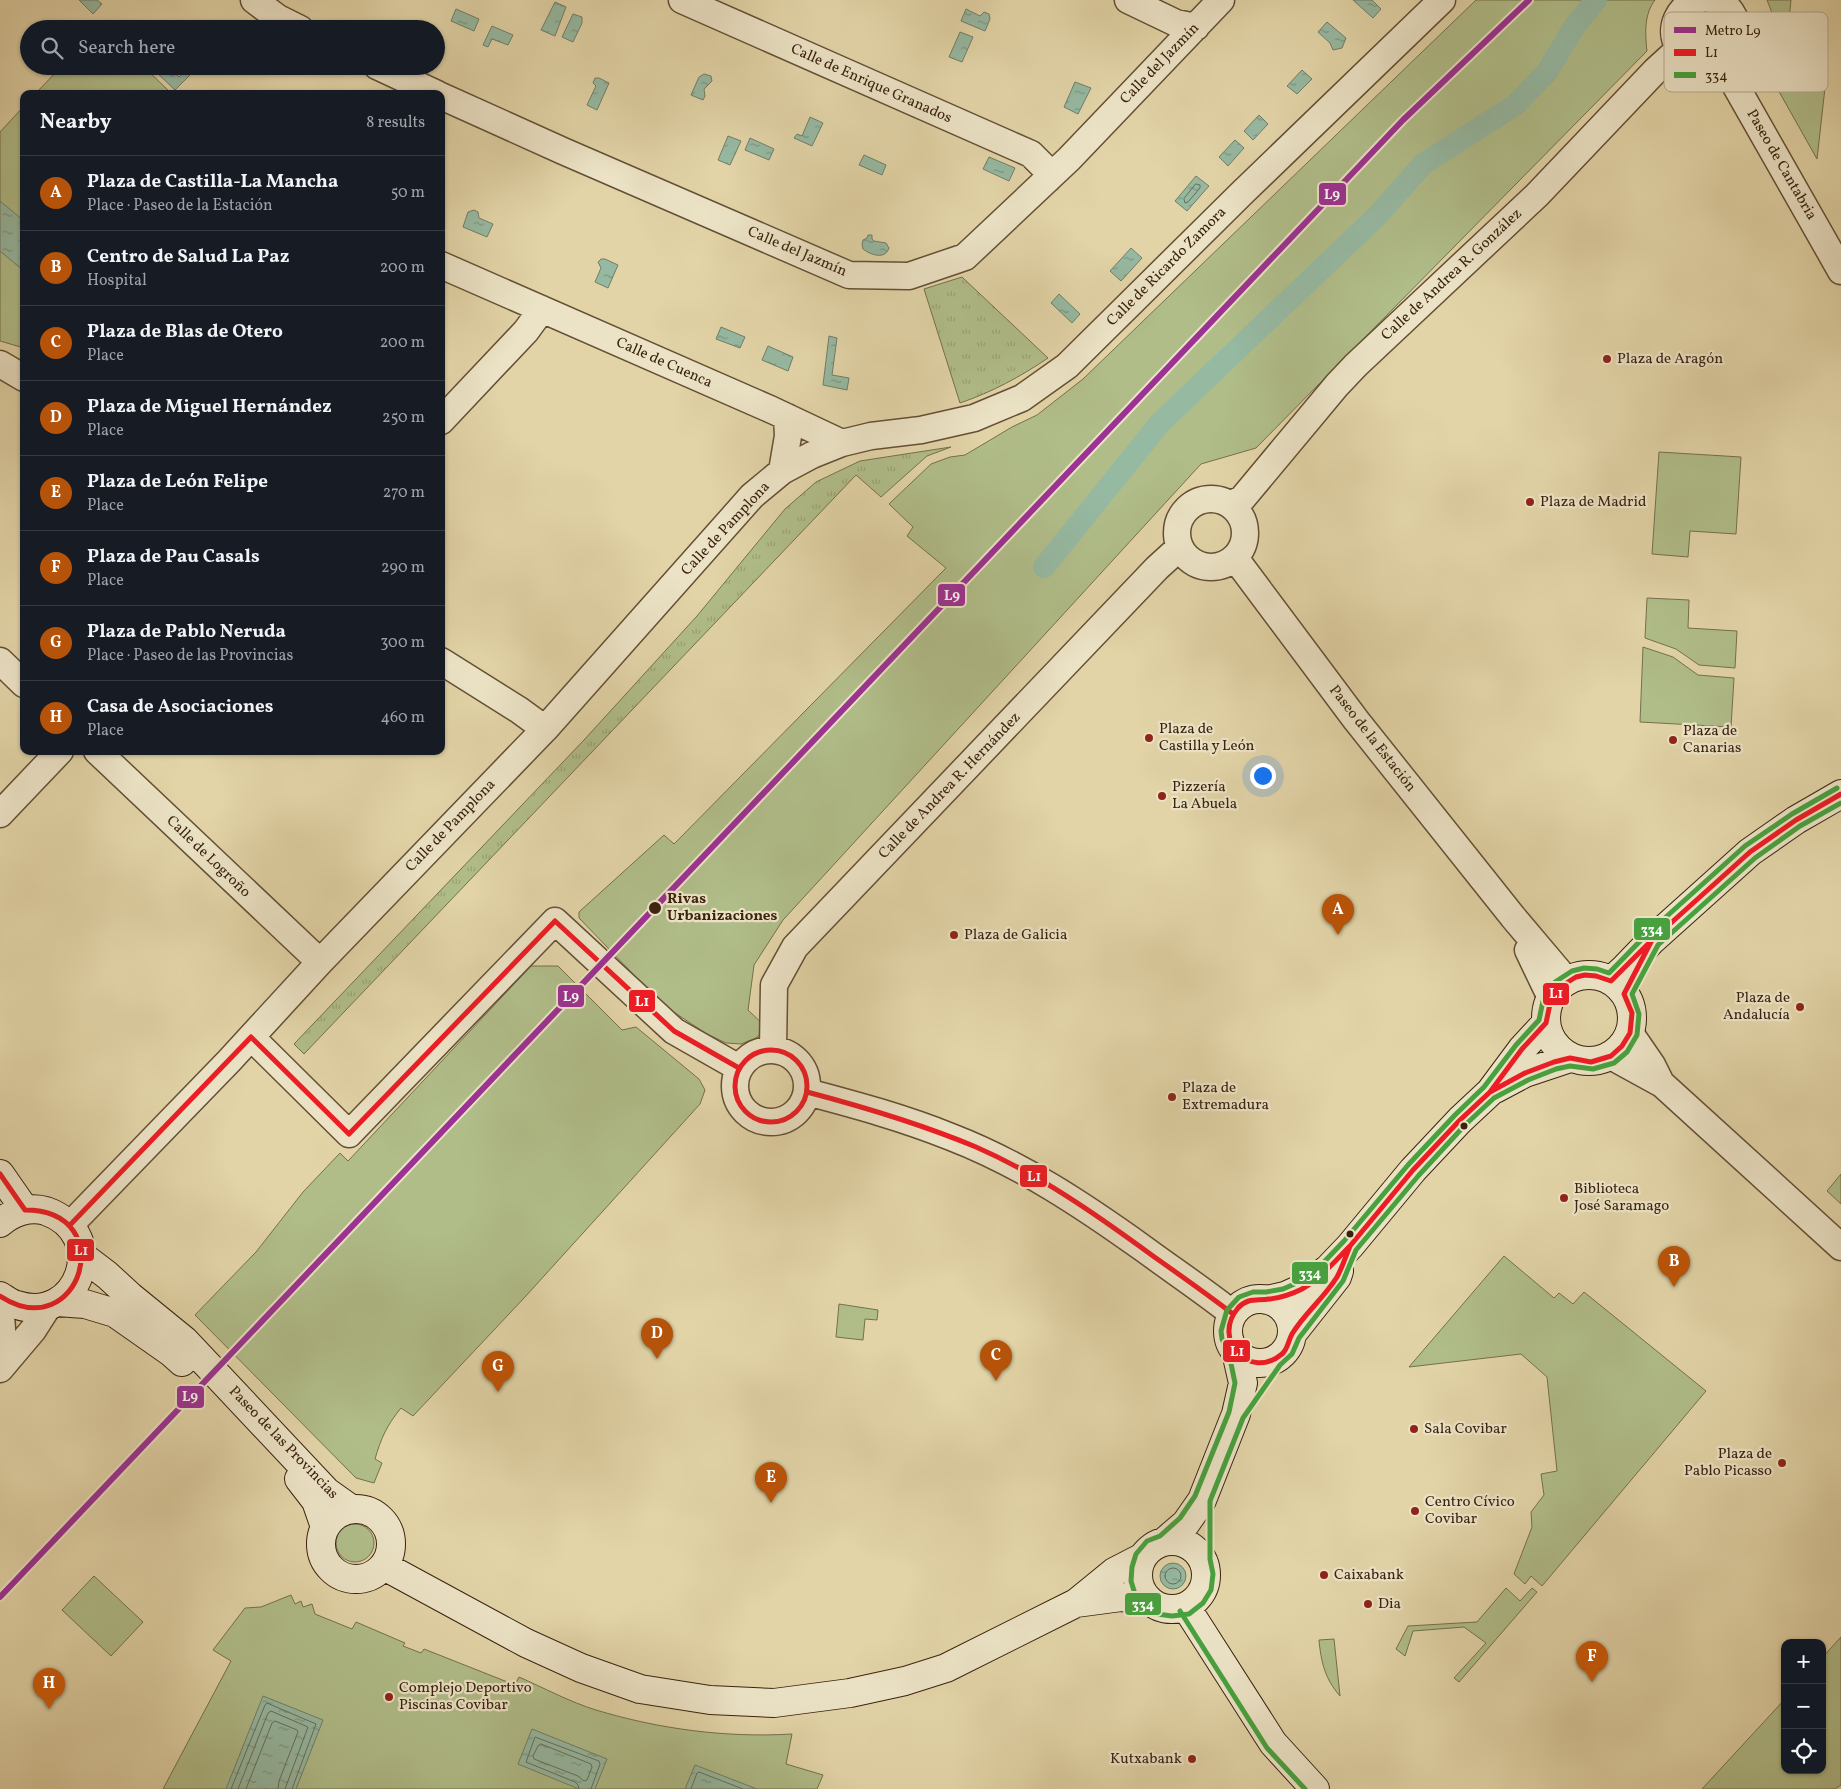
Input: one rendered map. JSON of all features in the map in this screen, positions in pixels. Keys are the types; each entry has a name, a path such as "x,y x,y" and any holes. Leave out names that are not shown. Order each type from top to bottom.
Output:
{"street":[{"path":"254,0 282,20"},
{"name":"Calle de Enrique Granados","path":"682,0 1031,154 1044,167 1048,180"},
{"path":"1128,0 1176,23 1196,27"},
{"name":"Calle del Jazmín","path":"445,98 849,275 909,276 965,257 1048,180 1221,0"},
{"name":"Calle de Ricardo Zamora","path":"842,443 871,436 921,430 974,418 1022,398 1067,366 1256,179 1442,0"},
{"path":"1680,12 1690,3 1700,0"},
{"name":"Calle de Andrea R. González","path":"1230,505 1242,499 1337,385 1537,195 1664,63"},
{"path":"396,75 428,90"},
{"name":"Paseo de Cantabria","path":"1739,92 1841,271"},
{"name":"Calle de Cuenca","path":"445,267 842,443"},
{"path":"445,417 526,331 542,309"},
{"path":"0,364 20,376"},
{"path":"782,471 788,436 787,417"},
{"name":"Calle de Pamplona","path":"70,1225 544,729 752,496 782,471 812,455 842,443"},
{"path":"1209,499 1220,500 1230,505 1238,512 1243,521 1245,531 1241,550 1235,558 1221,566 1205,567 1194,563 1180,547 1177,537 1178,526 1182,516 1198,502 1209,499"},
{"name":"Calle de Andrea R. Hernández","path":"773,1049 774,985 795,947 1180,547"},
{"name":"Paseo de la Estación","path":"1235,558 1341,700 1513,917 1555,1001"},
{"path":"0,661 20,680"},
{"path":"445,664 519,710 544,729"},
{"path":"0,814 56,755"},
{"name":"Calle de Logroño","path":"101,755 320,962"},
{"path":"1617,988 1652,940 1750,852 1796,820 1841,794"},
{"path":"251,1037 349,1134 555,921 674,1031 739,1068"},
{"path":"1274,1360 1258,1363 1242,1358 1236,1352 1231,1345 1228,1330 1233,1314 1242,1304 1254,1299 1267,1300 1285,1296 1303,1288 1328,1268 1350,1246 1413,1170 1460,1120 1490,1092 1555,1001 1581,976 1596,976 1617,988 1632,1013 1630,1033 1622,1046 1611,1056 1591,1062 1570,1058 1553,1044 1555,1001"},
{"path":"1630,1033 1662,1084"},
{"path":"773,1049 785,1052 795,1058 803,1068 807,1080 806,1092 800,1108 787,1119 765,1122 745,1112 738,1102 734,1091 735,1079 739,1068 745,1060 763,1050 773,1049"},
{"path":"1611,1056 1662,1084 1841,1247"},
{"path":"1490,1092 1525,1073 1570,1058"},
{"path":"806,1092 866,1107 951,1137 1022,1169 1102,1220 1205,1292 1233,1314"},
{"path":"0,1174 25,1210"},
{"path":"0,1223 8,1216 25,1210 42,1210 57,1215 70,1225 79,1239 82,1256 80,1273 72,1290 53,1303 34,1330 1,1367"},
{"path":"1236,1414 1274,1360 1286,1349 1292,1334 1337,1277 1350,1246"},
{"name":"Paseo de las Provincias","path":"82,1256 185,1341 328,1492 351,1509"},
{"name":"Paseo de las Provincias","path":"0,1296 15,1305 33,1309 53,1303 85,1304 115,1313 172,1353 282,1458 316,1501 325,1527"},
{"path":"1267,1300 1281,1306 1286,1312 1290,1319 1292,1334"},
{"path":"0,1301 2,1329 1,1367"},
{"path":"384,1566 526,1643 580,1668 640,1689 719,1700 774,1703 823,1698 904,1681 946,1668 1076,1603 1114,1572 1153,1550 1186,1523 1202,1500 1236,1414 1243,1383 1236,1352"},
{"path":"1202,1500 1203,1560 1206,1574 1204,1587 1197,1599 1186,1607 1172,1609 1159,1607 1149,1600 1138,1580 1139,1568 1153,1550 1179,1541 1193,1548 1203,1560"},
{"path":"351,1509 367,1510 382,1519 390,1534 391,1551 384,1566 372,1576 358,1580 343,1577 331,1569 323,1556 321,1542 325,1527 336,1515 351,1509"},
{"path":"1076,1603 1121,1597 1149,1600"},
{"path":"1186,1607 1272,1744 1315,1789"}],"green space":[{"path":"1476,0 1655,0 1647,18 1647,51 1256,448 1201,464 783,920 754,965 748,1010 767,1028 756,1038 741,1044 726,1043 707,1034 663,1005 579,918 579,912 664,835 674,844 946,568 907,536 913,527 889,504 931,464 950,457 965,455 1012,427 1037,415 1083,379"},
{"path":"1767,0 1791,0 1790,12 1771,12"},
{"path":"1709,9 1713,12 1701,12"},
{"path":"53,75 152,75 168,90 39,90"},
{"path":"1779,92 1825,92 1817,159"},
{"path":"20,110 20,347 0,341 0,132"},
{"path":"962,277 1048,358 1006,384 960,403 924,289"},
{"path":"951,447 927,456 881,497 856,475 304,1054 294,1044 584,740 697,616 785,509 816,482 860,461"},
{"path":"1659,452 1741,457 1736,534 1690,531 1688,557 1652,554"},
{"path":"1647,598 1689,600 1688,628 1737,631 1735,668 1699,665 1676,649 1645,638"},
{"path":"1643,647 1673,657 1698,675 1734,678 1731,727 1640,722"},
{"path":"531,966 558,966 622,1030 636,1027 699,1079 705,1090 700,1104 525,1297 413,1416 401,1408 388,1426 380,1445 375,1459 382,1463 374,1483 356,1478 195,1315 256,1252 303,1192 340,1153 348,1161"},
{"path":"1841,1174 1841,1204 1827,1191"},
{"path":"1504,1256 1554,1298 1559,1293 1573,1304 1584,1292 1706,1391 1542,1586 1531,1576 1525,1584 1514,1574 1532,1527 1531,1512 1544,1495 1541,1474 1557,1471 1547,1377 1521,1354 1409,1367"},
{"path":"839,1304 878,1310 877,1320 865,1319 863,1340 836,1337"},
{"path":"355,1524 369,1529 374,1543 369,1557 355,1562 341,1557 336,1543 341,1529"},
{"path":"94,1576 143,1622 111,1656 62,1610"},
{"path":"1506,1588 1520,1601 1532,1588 1537,1592 1459,1682 1454,1678 1486,1643 1464,1627 1413,1631 1405,1656 1396,1649 1408,1626 1477,1622"},
{"name":"Complejo Deportivo Piscinas Covibar","path":"291,1595 295,1604 301,1601 303,1607 312,1604 315,1614 352,1629 356,1622 405,1643 403,1646 421,1653 424,1649 515,1685 519,1677 577,1703 620,1717 693,1731 742,1735 792,1734 786,1764 823,1775 817,1789 163,1789 231,1661 213,1650 245,1608 261,1607"},
{"path":"1841,1637 1841,1785 1835,1789 1702,1789 1781,1703 1781,1774 1826,1774 1826,1654"},
{"path":"1334,1639 1340,1696 1325,1670 1319,1640"}],"water":[{"path":"79,0 97,0 102,4 93,14"},
{"path":"1353,0 1372,0 1381,9 1373,18"},
{"path":"555,2 566,7 555,36 541,30"},
{"path":"456,9 479,19 474,31 451,21"},
{"path":"966,9 980,16 984,12 989,14 990,19 985,31 961,21"},
{"path":"573,14 582,17 582,23 573,42 562,37"},
{"path":"1327,22 1346,38 1342,48 1333,50 1330,43 1318,32"},
{"path":"492,26 513,35 508,45 492,39 488,47 483,45"},
{"path":"960,32 973,37 962,62 949,57"},
{"path":"1302,70 1312,79 1297,94 1287,86"},
{"path":"704,74 711,76 712,81 704,89 705,96 703,100 691,95 699,77"},
{"path":"159,75 177,75 179,77 181,75 190,75 175,90"},
{"path":"595,78 609,83 597,110 587,105 596,86 593,83"},
{"path":"1075,82 1091,88 1078,114 1064,107"},
{"path":"1259,115 1268,124 1253,140 1244,131"},
{"path":"810,117 823,123 812,146 794,138 797,134 802,136"},
{"path":"728,136 741,141 730,165 718,160"},
{"path":"750,138 774,149 769,160 745,150"},
{"path":"1235,140 1244,148 1228,166 1219,157"},
{"path":"864,155 886,165 882,175 859,165"},
{"path":"989,157 1015,168 1009,181 983,169"},
{"path":"1196,176 1209,186 1187,211 1175,201"},
{"path":"0,201 20,218 20,268 0,251"},
{"path":"474,210 478,212 479,218 493,224 487,237 463,227 468,212"},
{"path":"868,235 872,235 874,241 886,243 889,248 887,252 877,255 863,249 863,240"},
{"path":"1131,248 1142,258 1121,281 1110,271"},
{"path":"601,259 618,265 608,288 595,282 601,268 598,262"},
{"path":"1059,294 1080,314 1072,323 1051,303"},
{"path":"721,327 745,337 740,348 716,339"},
{"path":"829,336 837,338 832,375 849,378 847,390 823,385"},
{"path":"768,346 793,357 788,371 762,360"},
{"path":"1173,1563 1182,1567 1186,1576 1182,1585 1173,1589 1164,1585 1160,1576 1164,1567"},
{"path":"263,1696 323,1720 296,1789 226,1789"},
{"path":"532,1729 607,1759 595,1789 579,1789 518,1764"},
{"path":"695,1765 757,1789 685,1789"}],"waterway":[{"path":"1044,567 1160,423 1378,215 1423,164 1515,105 1547,72 1574,27 1596,0"}],"metro line":[{"name":"L9","path":"0,1597 1403,120 1529,0"}],"transit line":[{"name":"334","path":"1837,788 1792,814 1745,846 1647,934 1609,973 1597,969 1584,968 1572,971 1555,982 1543,1001 1539,1020 1516,1045 1484,1087 1408,1165 1323,1263 1299,1282 1283,1289 1253,1292 1239,1297 1227,1310 1221,1331 1222,1339 1229,1354 1235,1383 1229,1412 1195,1496 1180,1518 1160,1536 1147,1541 1136,1554 1132,1567 1131,1581 1135,1594 1144,1606 1157,1614 1172,1616 1189,1614 1203,1603 1211,1590 1213,1574 1210,1559 1210,1501 1243,1418 1280,1365 1292,1354 1299,1338 1343,1281 1356,1250 1419,1175 1465,1125 1494,1098 1528,1080 1556,1069 1570,1066 1593,1069 1614,1063 1627,1052 1637,1035 1639,1014 1632,994 1658,945 1755,858 1800,826 1841,803"},
{"name":"L1","path":"1652,940 1750,852 1796,820 1841,794"},
{"name":"L1","path":"555,921 674,1031 739,1068"},
{"name":"L1","path":"251,1037 349,1134 555,921"},
{"name":"L1","path":"1490,1092 1522,1049 1546,1023 1550,1004 1560,987 1576,977 1585,975 1611,981 1652,940"},
{"name":"L1","path":"1490,1092 1525,1073 1554,1062 1570,1058 1591,1062 1611,1056 1622,1046 1630,1033 1632,1013 1624,994 1652,940"},
{"name":"L1","path":"70,1225 251,1037"},
{"name":"L1","path":"778,1050 797,1060 805,1072 807,1086 805,1100 797,1112 785,1120 764,1122 745,1112 737,1100 735,1079 745,1060 757,1052 778,1050"},
{"name":"L1","path":"807,1092 913,1123 1000,1158 1045,1183 1089,1211 1233,1314"},
{"name":"L1","path":"1413,1170 1460,1120 1490,1092"},
{"name":"L1","path":"1350,1246 1413,1170"},
{"name":"L1","path":"1350,1246 1413,1170"},
{"name":"L1","path":"0,1174 25,1210 55,1216 73,1231 81,1251 79,1273 69,1292 51,1304 28,1307 0,1296"},
{"name":"L1","path":"1350,1246 1337,1277 1297,1327 1286,1350 1282,1354 1270,1361 1258,1363 1247,1360 1238,1353 1232,1344 1229,1332 1231,1320 1238,1308 1245,1302 1278,1298 1302,1289 1321,1275 1350,1246"},
{"name":"334","path":"1180,1611 1267,1748 1305,1789"}],"place":[{"name":"Plaza de Aragón","path":"1607,359"},
{"name":"Plaza de Madrid","path":"1530,502"},
{"name":"Plaza de Castilla y León","path":"1149,738"},
{"name":"Plaza de Canarias","path":"1673,740"},
{"name":"Pizzería La Abuela","path":"1162,796"},
{"name":"Rivas Urbanizaciones","path":"655,908"},
{"name":"Plaza de Galicia","path":"954,935"},
{"name":"Plaza de Castilla-La Mancha","path":"1338,935"},
{"name":"Plaza de Andalucía","path":"1800,1007"},
{"name":"Plaza de Extremadura","path":"1172,1097"},
{"name":"Biblioteca José Saramago","path":"1564,1198"},
{"name":"Centro de Salud La Paz","path":"1674,1287"},
{"name":"Plaza de Miguel Hernández","path":"657,1359"},
{"name":"Plaza de Blas de Otero","path":"996,1381"},
{"name":"Plaza de Pablo Neruda","path":"498,1392"},
{"name":"Sala Covibar","path":"1414,1429"},
{"name":"Plaza de Pablo Picasso","path":"1782,1463"},
{"name":"Plaza de León Felipe","path":"771,1503"},
{"name":"Centro Cívico Covibar","path":"1415,1511"},
{"name":"Caixabank","path":"1324,1575"},
{"name":"Dia","path":"1368,1604"},
{"name":"Plaza de Pau Casals","path":"1592,1682"},
{"name":"Complejo Deportivo Piscinas Covibar","path":"389,1697"},
{"name":"Casa de Asociaciones","path":"49,1709"},
{"name":"Kutxabank","path":"1192,1759"}]}
